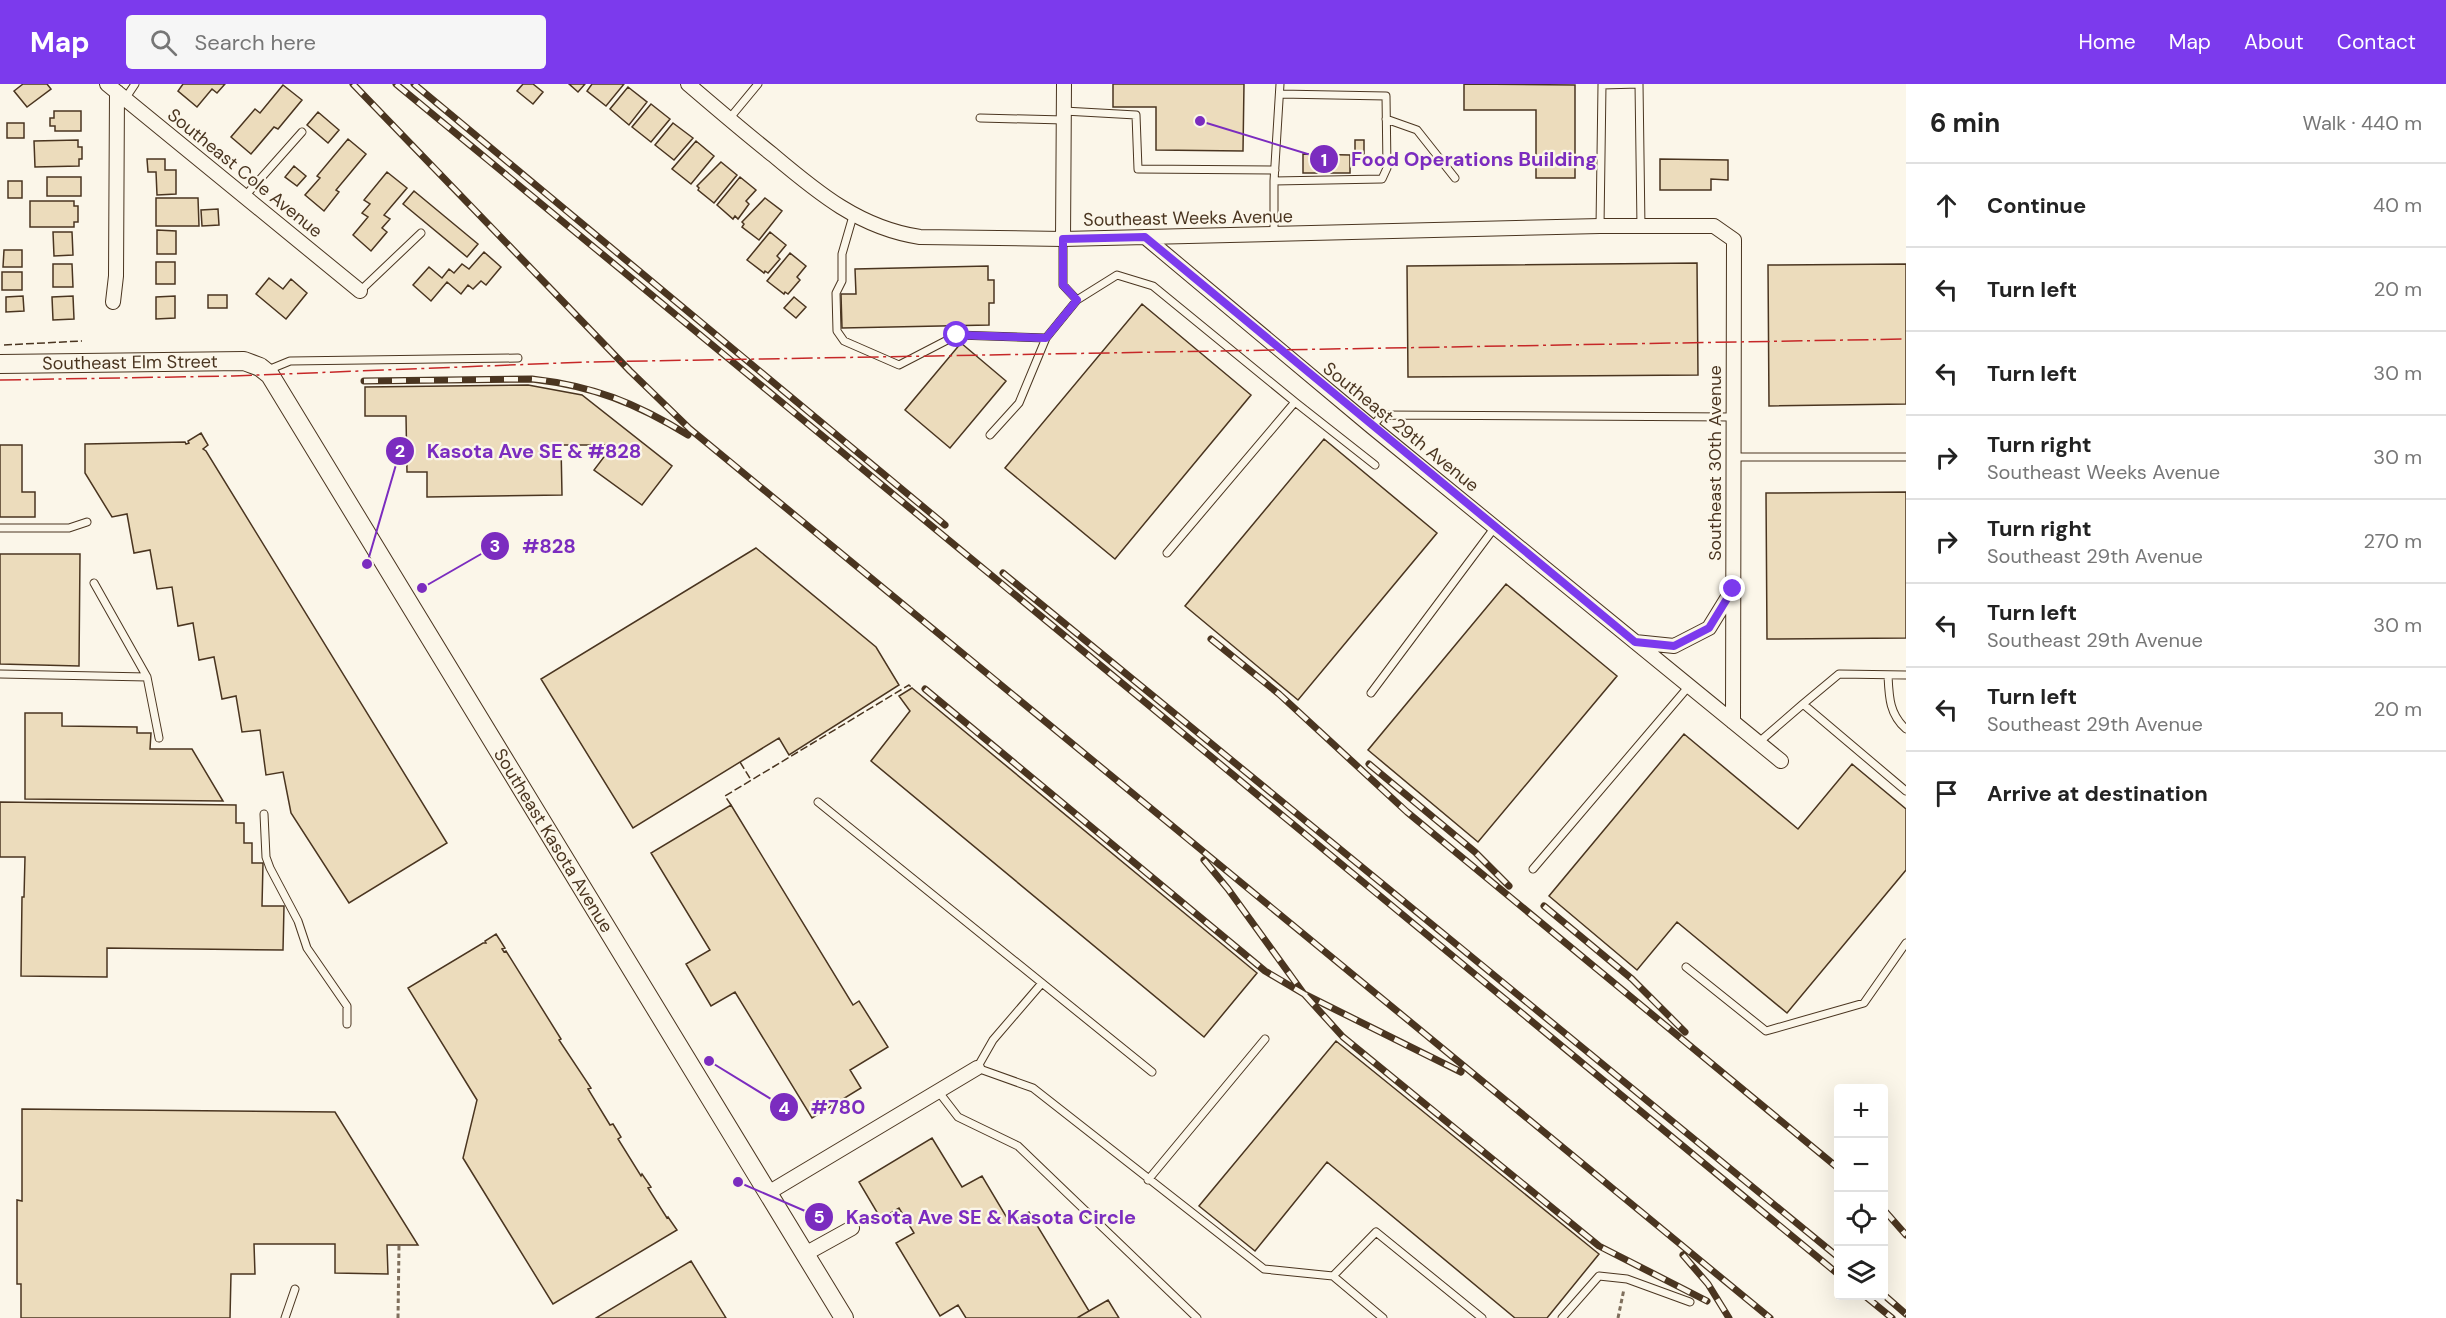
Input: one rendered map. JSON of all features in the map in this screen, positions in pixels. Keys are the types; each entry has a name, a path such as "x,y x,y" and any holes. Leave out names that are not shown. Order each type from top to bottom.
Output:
{"street":[{"name":"Southeast Weeks Avenue","path":"688,84 811,187 854,216 900,234 920,237 1063,239 1600,226 1714,226 1734,240"},
{"path":"1063,239 1064,84"},
{"name":"Southeast Cole Avenue","path":"116,92 360,291"},
{"path":"113,302 116,276 116,92"},
{"name":"Southeast 29th Avenue","path":"1145,237 1372,427 1781,761"},
{"name":"Southeast 30th Avenue","path":"1733,722 1734,240"},
{"name":"Southeast Elm Street","path":"0,364 244,361 263,369"},
{"name":"Southeast Kasota Avenue","path":"263,369 284,394 844,1318"},
{"path":"1635,642 1674,646 1709,628 1733,589"},
{"path":"768,1193 977,1068"},
{"path":"805,1254 852,1228"}],"lane":[{"path":"116,92 135,84"},
{"path":"729,119 758,84"},
{"path":"1274,234 1274,181 1280,84"},
{"path":"1600,226 1602,85 1639,84 1641,227"},
{"path":"1274,181 1382,179 1387,168 1386,96 1280,94"},
{"path":"980,118 1136,114 1138,169 1275,170"},
{"path":"1386,119 1417,130 1455,178"},
{"path":"245,196 302,132"},
{"path":"854,216 842,254 842,281 836,293 837,331 844,341 899,365 957,335 1046,338"},
{"path":"360,291 421,233"},
{"path":"1063,239 1063,285 1077,300"},
{"path":"990,435 1019,404 1046,338 1077,300 1118,275 1153,286 1375,465"},
{"path":"263,369 290,361 518,358"},
{"path":"1167,553 1295,402"},
{"path":"1372,427 1382,415 1733,417"},
{"path":"1733,457 1906,457"},
{"path":"0,528 69,528 87,522"},
{"path":"1371,693 1495,527"},
{"path":"94,583 147,677 159,738"},
{"path":"1758,743 1839,674 1906,675"},
{"path":"0,675 147,677"},
{"path":"1888,675 1889,699 1893,713 1906,729"},
{"path":"1533,869 1689,686"},
{"path":"1803,704 1906,791"},
{"path":"818,802 1152,1072"},
{"path":"264,814 266,856 270,868 298,921 307,948 347,1006 347,1024"},
{"path":"1686,967 1766,1031 1864,1003 1906,943"},
{"path":"1042,983 993,1040 977,1068 1033,1088 1264,1269 1333,1276 1383,1318"},
{"path":"1148,1180 1265,1039"},
{"path":"938,1091 958,1117 1018,1146 1197,1318"},
{"path":"1333,1276 1376,1232 1482,1318"},
{"path":"1562,1318 1599,1276 1627,1279 1690,1302"},
{"path":"285,1318 295,1289"}],"path":[{"path":"398,1318 399,1245"},
{"path":"1618,1318 1627,1279"}],"building":[{"path":"23,84 47,84 51,89 27,107 14,91"},
{"path":"183,84 225,84 217,93 212,89 197,107 178,91"},
{"path":"523,84 533,84 543,92 533,104 517,91"},
{"path":"569,84 585,84 578,92"},
{"path":"592,84 624,84 606,106 587,91"},
{"path":"1113,84 1244,84 1243,151 1156,150 1156,107 1113,107"},
{"path":"1464,84 1575,85 1575,178 1536,178 1536,110 1464,110"},
{"path":"283,85 302,100 278,129 274,127 251,154 231,137 255,109 260,113"},
{"path":"628,87 647,102 629,125 610,109"},
{"path":"651,104 670,119 651,142 632,127"},
{"path":"54,111 81,111 81,131 55,131 55,126 50,126 50,118 54,118"},
{"path":"318,112 339,130 328,143 307,125"},
{"path":"7,123 24,123 24,138 7,138"},
{"path":"673,123 693,138 674,160 655,145"},
{"path":"348,139 366,154 336,190 339,192 324,211 305,195 320,178 317,176"},
{"path":"78,140 78,147 82,147 82,159 79,159 79,166 35,167 34,141"},
{"path":"1355,140 1364,140 1364,154 1355,154"},
{"path":"696,141 714,156 691,184 672,169"},
{"path":"1303,154 1350,155 1350,173 1303,173"},
{"path":"147,159 165,159 165,170 176,170 176,194 157,195 156,172 148,172"},
{"path":"1660,159 1728,160 1728,180 1711,179 1711,190 1660,190"},
{"path":"721,162 737,175 714,203 698,190 697,186"},
{"path":"294,166 306,176 297,186 285,177"},
{"path":"387,172 407,188 384,215 390,219 382,228 387,232 371,251 353,235 368,217 362,213 370,204 364,200"},
{"path":"47,177 81,177 81,196 47,196"},
{"path":"740,177 756,190 746,201 749,204 738,219 735,216 733,219 717,205"},
{"path":"8,181 22,181 22,198 8,198"},
{"path":"414,191 478,244 467,257 403,204"},
{"path":"156,198 198,198 199,226 156,226"},
{"path":"765,198 782,211 759,240 742,227 744,224 742,222"},
{"path":"30,201 74,201 74,206 78,206 78,222 74,222 74,227 30,227"},
{"path":"218,209 219,225 202,226 201,210"},
{"path":"157,230 176,231 176,254 157,254"},
{"path":"53,232 72,232 73,255 54,256"},
{"path":"770,232 786,245 777,256 780,259 768,273 765,271 764,273 747,260"},
{"path":"4,250 22,250 22,267 3,267"},
{"path":"484,252 501,267 486,285 481,281 473,289 468,285 461,294 447,282 431,301 413,285 429,267 442,278 449,269 454,273 462,264 469,269"},
{"path":"790,253 806,266 797,277 800,280 788,294 785,292 784,294 767,281"},
{"path":"156,262 175,262 175,284 156,284"},
{"path":"1697,263 1698,375 1408,377 1407,266"},
{"path":"53,264 72,264 73,287 53,287"},
{"path":"1906,264 1906,404 1769,406 1768,265"},
{"path":"988,266 988,280 994,280 994,303 989,303 989,325 842,328 841,294 856,294 855,269"},
{"path":"2,272 22,272 22,290 2,290"},
{"path":"269,278 283,289 291,279 307,293 286,319 256,294"},
{"path":"208,295 227,295 227,308 208,308"},
{"path":"23,296 24,311 6,312 6,297"},
{"path":"73,296 74,319 53,320 52,297"},
{"path":"175,296 175,318 156,319 156,297"},
{"path":"794,297 806,307 796,318 784,308"},
{"path":"1142,304 1251,395 1115,559 1005,468"},
{"path":"961,343 1006,381 950,448 905,410"},
{"path":"528,385 582,395 672,466 642,505 594,470 613,445 561,445 562,495 427,497 427,472 407,472 406,416 365,416 365,387"},
{"path":"201,433 208,445 203,449 447,843 349,903 291,813 283,772 266,775 260,730 242,732 236,696 222,699 214,657 199,660 193,623 178,626 172,587 157,589 150,550 134,553 127,514 112,517 85,473 85,444 185,442 186,444"},
{"path":"1324,439 1437,533 1298,700 1185,606"},
{"path":"0,445 22,445 22,492 35,492 35,517 0,517"},
{"path":"1906,492 1906,638 1767,639 1766,493"},
{"path":"756,548 876,647 899,685 789,755 779,738 633,828 541,679"},
{"path":"0,554 80,554 79,666 0,664"},
{"path":"1506,584 1617,676 1478,842 1368,750"},
{"path":"912,688 1257,973 1204,1037 871,761 910,711 899,696"},
{"path":"25,713 62,713 62,726 137,727 137,733 151,733 150,749 192,749 223,801 25,799"},
{"path":"1684,734 1798,829 1852,764 1906,809 1906,870 1787,1013 1677,922 1637,970 1549,896"},
{"path":"0,802 236,805 236,823 244,823 244,843 252,843 252,863 263,863 262,906 284,906 283,950 107,948 107,977 21,976 25,857 0,857"},
{"path":"731,805 853,1005 859,1001 888,1047 850,1070 861,1088 812,1118 735,992 711,1006 686,964 710,950 651,853"},
{"path":"496,934 505,948 502,949 506,951 561,1039 559,1040 591,1088 588,1089 610,1125 613,1124 621,1137 618,1139 641,1176 642,1174 651,1187 648,1188 667,1218 677,1230 553,1304 463,1158 477,1100 408,988 486,943 485,941"},
{"path":"1336,1041 1599,1254 1547,1318 1515,1318 1327,1162 1255,1251 1199,1206"},
{"path":"22,1109 335,1112 418,1245 387,1245 388,1274 335,1273 335,1244 254,1244 255,1274 231,1274 230,1318 21,1318 21,1284 17,1284 17,1200 22,1201"},
{"path":"932,1138 962,1187 982,1176 1010,1223 1029,1212 1089,1311 1077,1318 966,1318 958,1305 940,1316 896,1243 914,1233 899,1208 881,1219 859,1182"},
{"path":"691,1261 726,1318 596,1318"},
{"path":"1108,1300 1119,1318 1077,1318 1089,1311"}],"railway":[{"path":"353,84 630,371 690,429 1770,1318"},
{"path":"396,84 1834,1271"},
{"path":"414,84 945,525"},
{"path":"364,381 532,379 554,382 594,391 632,405 688,435"},
{"path":"1003,573 1834,1254"},
{"path":"1211,639 1279,694 1407,812 1834,1165"},
{"path":"925,689 1265,971 1304,994 1461,1072"},
{"path":"1369,764 1475,852 1509,886"},
{"path":"1204,860 1228,889 1304,994 1343,1037 1599,1246 1707,1301"},
{"path":"1544,906 1632,979 1685,1032"},
{"path":"1888,1215 1906,1235"},
{"path":"1683,1255 1708,1284 1729,1318"},
{"path":"1888,1298 1906,1314"},
{"path":"1870,1300 1892,1318"}],"fence":[{"path":"4,345 82,341"},
{"path":"731,805 725,796 909,685 912,688"},
{"path":"740,762 751,780"}],"power":[{"path":"0,380 233,376 587,362 1906,339"}],"place":[{"name":"Food Operations Building","path":"1200,121"},
{"name":"Kasota Ave SE & #828","path":"367,564"},
{"name":"#828","path":"422,588"},
{"name":"#780","path":"709,1061"},
{"name":"Kasota Ave SE & Kasota Circle","path":"738,1182"}],"route":[{"path":"957,335 1046,338 1077,300 1063,285 1063,239 1145,237 1372,427 1635,642 1674,646 1709,628 1733,589"}]}
